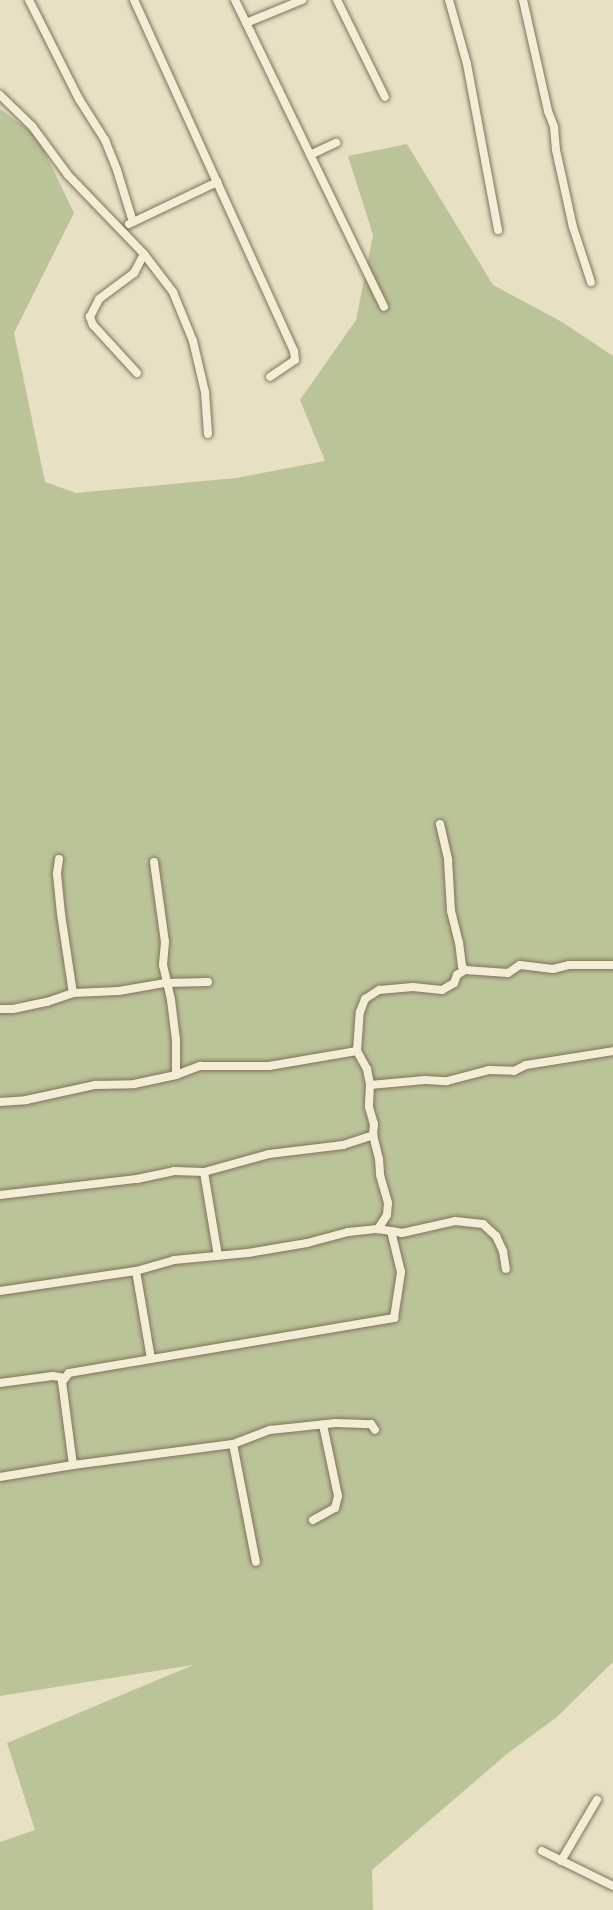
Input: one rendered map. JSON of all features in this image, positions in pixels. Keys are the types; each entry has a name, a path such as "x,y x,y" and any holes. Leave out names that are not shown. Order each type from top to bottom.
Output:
{"street":[{"path":"29,0 78,99 105,140 133,222"},
{"path":"134,0 294,351 294,360 270,377"},
{"path":"235,0 384,307"},
{"path":"246,23 302,0"},
{"path":"337,0 385,98"},
{"path":"449,0 467,64 498,230"},
{"path":"523,0 554,127 556,150 573,227 591,282"},
{"path":"0,94 32,126 68,175 144,254 173,292 185,318 205,392 208,434"},
{"path":"310,155 336,143"},
{"path":"120,227 217,182"},
{"path":"137,373 93,325 90,317 99,299 134,273 144,254"},
{"path":"440,824 448,860 451,911 462,966 465,970"},
{"path":"59,859 57,874 61,914 73,993"},
{"path":"154,862 162,912 165,983 171,1000 176,1040 176,1075"},
{"path":"378,1229 387,1215 388,1203 373,1135 367,1069 357,1051 360,1012 365,999 379,990 396,987 442,990 454,983 457,975 465,970 508,973 520,965 553,969 569,965 613,965"},
{"path":"0,1009 47,1002 73,993 119,991 165,983 208,982"},
{"path":"0,1102 26,1100 95,1085 134,1084 176,1075 200,1066 269,1066 357,1051"},
{"path":"370,1085 425,1080 447,1081 489,1070 514,1071 526,1065 595,1052 613,1051"},
{"path":"0,1195 137,1179 174,1171 204,1172 269,1154 343,1145 373,1135"},
{"path":"204,1172 218,1256"},
{"path":"0,1291 136,1271 174,1260 248,1253 307,1243 348,1232 378,1229 402,1233 455,1221 483,1224 496,1236 503,1251 506,1269"},
{"path":"73,1465 62,1382 69,1373 394,1318 401,1272 392,1231"},
{"path":"136,1271 151,1359"},
{"path":"0,1383 53,1376 65,1378"},
{"path":"0,1477 233,1444 270,1430 359,1422 371,1424 375,1430"},
{"path":"313,1520 335,1508 338,1496 323,1425"},
{"path":"233,1444 256,1562"},
{"path":"561,1861 597,1800"},
{"path":"542,1851 613,1886"}],"green space":[{"path":"0,109 37,136 74,213 14,333 45,482 76,493 236,478 325,461 300,400 356,320 373,235 348,156 407,144 493,285 562,322 613,356 613,1662 557,1717 508,1753 372,1870 373,1910 0,1910 0,1842 35,1830 7,1743 193,1665 0,1696"}]}
